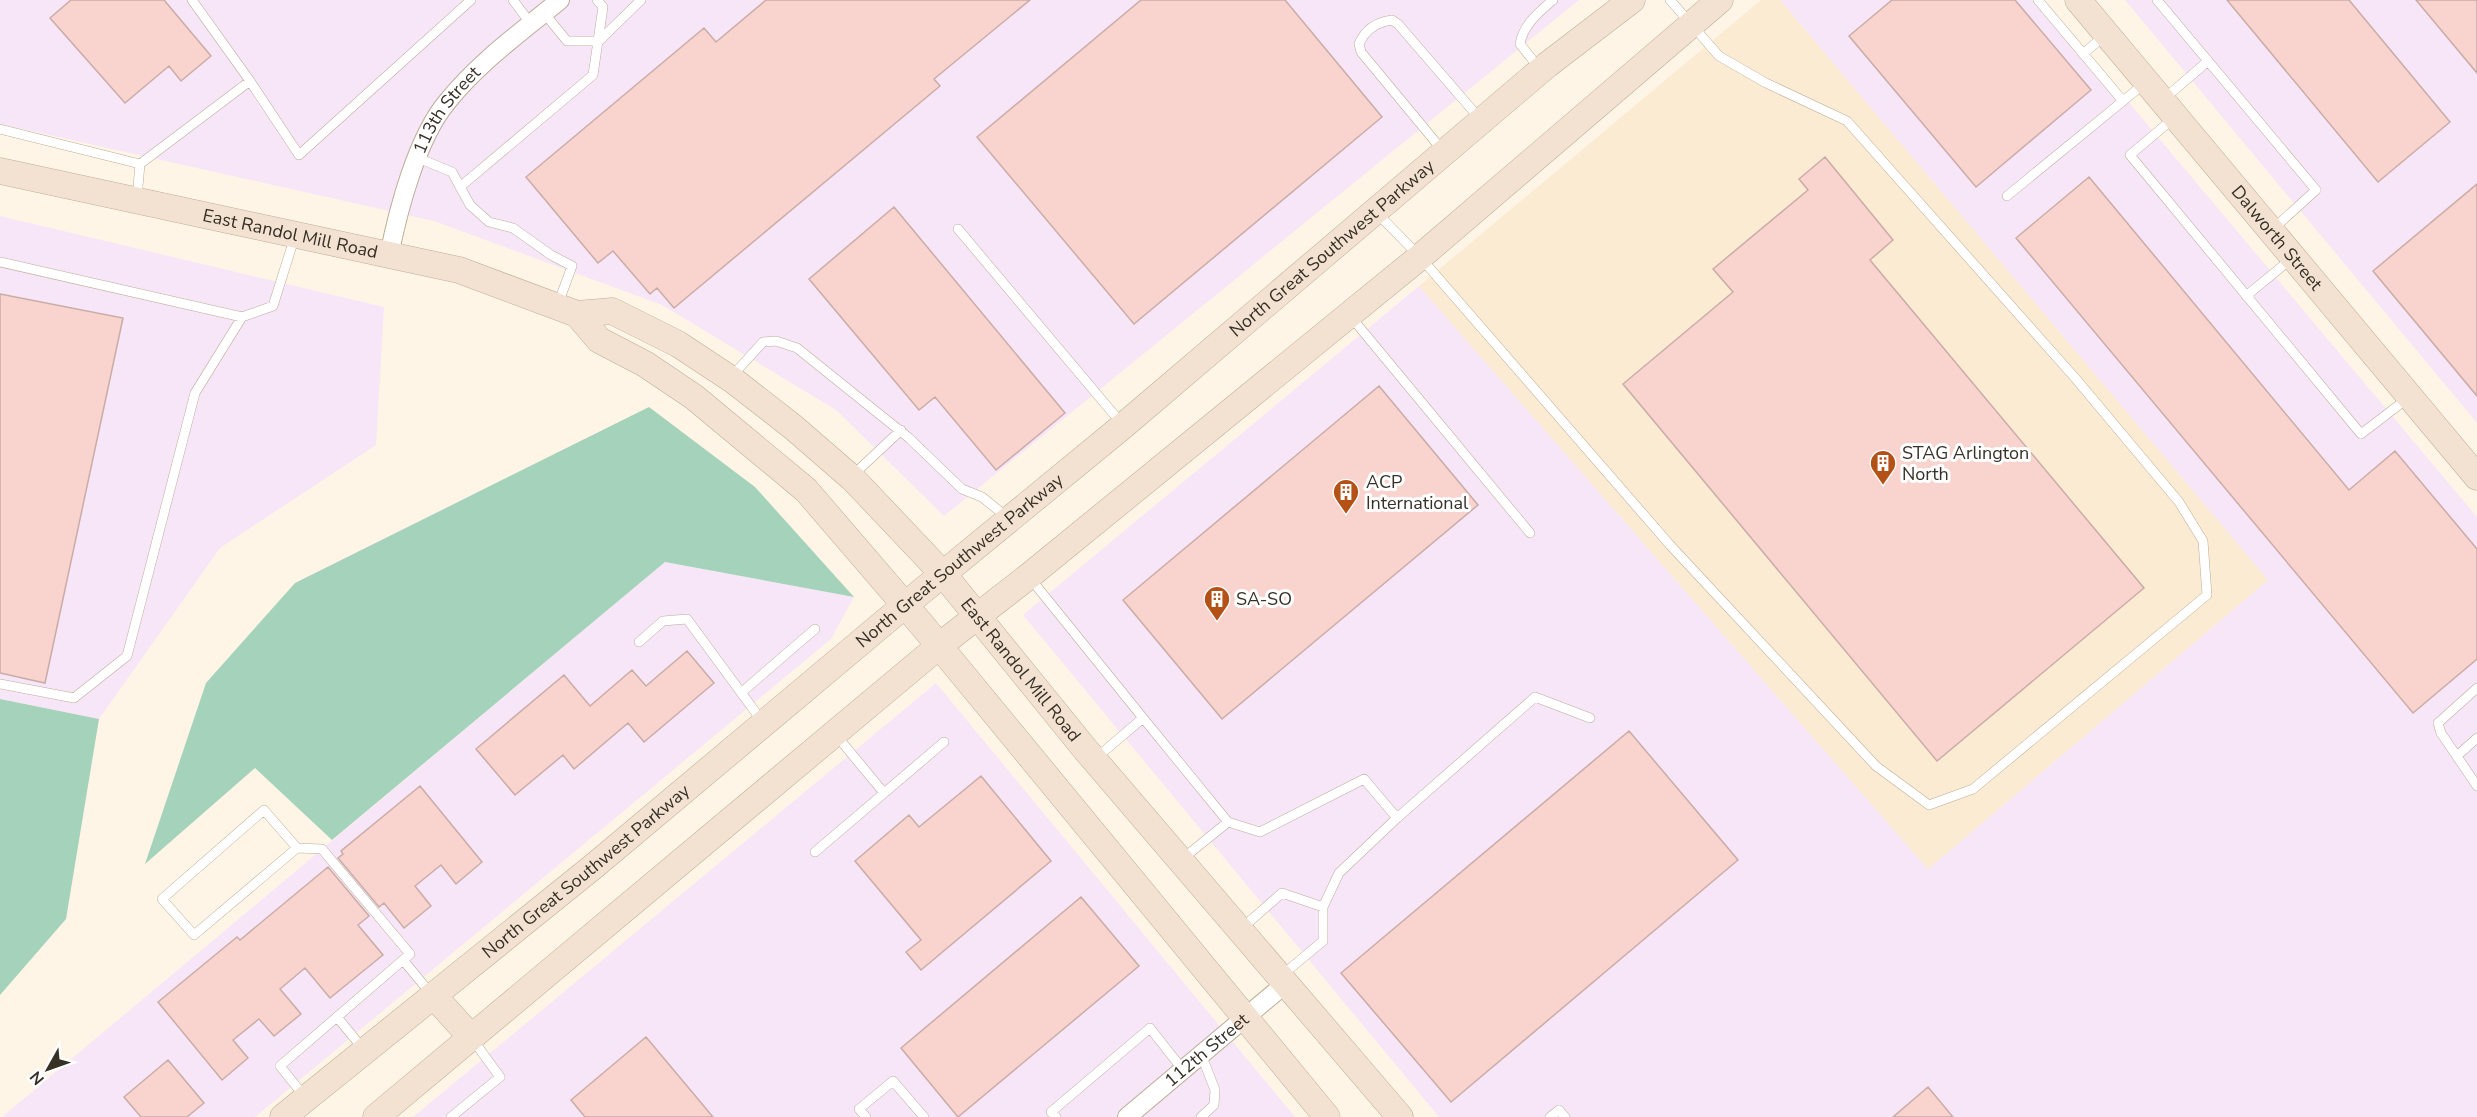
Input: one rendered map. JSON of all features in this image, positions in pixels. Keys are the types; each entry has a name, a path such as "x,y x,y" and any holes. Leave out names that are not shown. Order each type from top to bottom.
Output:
{"main road":[{"name":"North Great Southwest Parkway","path":"283,1117 594,866 905,604 944,575 1123,426 1541,70 1632,0"},
{"path":"376,1117 939,646 1029,576 1420,257 1720,0"},
{"name":"Dalworth Street","path":"2078,0 2409,396 2474,467"},
{"name":"East Randol Mill Road","path":"0,171 459,270 567,310 612,311 678,344 793,427 850,478 944,575 1094,759 1400,1117"},
{"name":"East Randol Mill Road","path":"567,310 599,340 645,364 694,397 806,490 905,604 1327,1117"},
{"path":"433,995 471,1037"}],"street":[{"name":"113th Street","path":"389,256 397,215 423,140 445,103 475,70 560,0"},
{"name":"112th Street","path":"1127,1117 1245,1017 1282,981"}],"lane":[{"path":"192,0 299,155 471,0"},
{"path":"513,0 567,41 599,41 641,0"},
{"path":"460,187 593,75 603,8 597,0"},
{"path":"1541,70 1520,44 1521,38 1534,17 1553,0"},
{"path":"1376,211 1420,257 1670,545 1875,766 1929,805 1973,789 2207,595 2203,541 2179,502 2076,379 1847,121 1766,83 1719,56 1670,0"},
{"path":"2038,0 2123,101"},
{"path":"2157,0 2316,190 2271,230"},
{"path":"1445,153 1361,52 1359,44 1361,38 1378,22 1392,20 1398,24 1482,121"},
{"path":"2083,54 2107,34"},
{"path":"2208,61 2161,100 2130,155 2361,434 2409,396"},
{"path":"137,200 140,164 250,81"},
{"path":"2007,196 2123,101 2161,100"},
{"path":"0,129 140,164"},
{"path":"418,158 452,172 470,206 489,222 513,228 551,255 572,266 567,310"},
{"path":"958,229 1123,426"},
{"path":"0,262 242,317 273,306 295,234"},
{"path":"2246,296 2293,257"},
{"path":"1350,315 1530,533"},
{"path":"0,684 74,698 127,656 195,393 242,317"},
{"path":"729,379 763,342 776,341 797,348 901,430 962,489 982,497 1010,520"},
{"path":"850,478 901,430"},
{"path":"1029,576 1228,822 1260,832 1364,779 1397,818"},
{"path":"639,642 663,621 687,619 764,723"},
{"path":"742,692 815,629"},
{"path":"2477,688 2438,723 2477,786"},
{"path":"1282,981 1323,941 1323,907 1339,873 1397,818 1535,697 1590,718"},
{"path":"1094,759 1143,718"},
{"path":"834,734 884,793"},
{"path":"2457,756 2477,738"},
{"path":"815,852 944,742"},
{"path":"297,848 264,810 162,899 194,935 297,848 322,849 410,954 280,1066 306,1098"},
{"path":"1181,860 1228,822"},
{"path":"1240,930 1282,893 1323,907"},
{"path":"403,960 433,995"},
{"path":"337,1017 364,1050"},
{"path":"1056,1117 1051,1112 1150,1028 1183,1070"},
{"path":"451,1117 500,1077 471,1037"},
{"path":"1200,1117 1214,1105 1215,1090 1201,1054"},
{"path":"866,1117 859,1109 893,1081 924,1117"},
{"path":"1550,1117 1559,1110 1565,1117"}],"shaded area":[{"path":"0,0 1579,0 944,516 836,410 662,305 434,221 0,124"},
{"path":"1761,0 1780,0 2268,580 1928,869 1419,286"},
{"path":"1780,0 2043,0 2477,517 2477,1117 1439,1117 1023,615 1419,286 1928,869 2268,580"},
{"path":"2125,0 2477,0 2477,423"},
{"path":"0,216 384,307 376,445 220,548 99,719 0,699"},
{"path":"665,562 854,597 831,639 255,1117 2,1117"},
{"path":"936,683 1295,1117 413,1117"}],"green space":[{"path":"649,407 755,487 854,597 665,562 332,840 255,768 145,864 206,683 295,583"},
{"path":"0,699 99,719 66,919 0,995"}],"building":[{"path":"71,0 164,0 211,56 181,81 169,66 125,103 50,18"},
{"path":"766,0 1030,0 934,79 940,86 674,308 657,288 650,294 613,251 598,263 526,177 704,28 716,42"},
{"path":"1141,0 1285,0 1382,117 1134,324 977,137"},
{"path":"1892,0 2015,0 2091,90 1976,187 1849,36"},
{"path":"2227,0 2349,0 2450,122 2378,182"},
{"path":"2416,0 2477,0 2477,73"},
{"name":"STAG Arlington North","path":"1825,157 1893,240 1870,260 2144,588 1937,761 1623,384 1733,292 1713,269 1808,190 1799,179"},
{"path":"2089,177 2349,490 2395,451 2477,549 2477,659 2413,713 2016,238"},
{"path":"2477,184 2477,396 2373,271"},
{"path":"894,207 1065,413 996,470 935,397 919,410 809,279"},
{"path":"0,294 123,318 45,683 0,673"},
{"name":"ACP International","path":"1379,386 1478,505 1222,719 1123,600"},
{"path":"687,651 714,683 644,742 628,723 574,769 563,755 515,795 476,749 564,675 590,706 632,670 646,686"},
{"path":"1629,731 1738,860 1451,1102 1341,973"},
{"path":"981,776 1051,861 921,970 906,952 921,940 855,861 909,815 919,827"},
{"path":"420,786 482,862 456,884 441,865 415,886 431,906 404,928 384,903 379,907 338,858 343,854 341,851"},
{"path":"328,867 369,916 358,925 383,955 330,998 305,968 280,989 301,1014 274,1036 259,1019 233,1040 248,1058 222,1080 158,1002 237,937 240,940"},
{"path":"1081,897 1139,966 958,1117 901,1048"},
{"path":"646,1037 713,1117 585,1117 571,1100"},
{"path":"168,1060 204,1103 187,1117 141,1117 124,1097"},
{"path":"1928,1087 1953,1117 1893,1117"}],"place":[{"name":"STAG Arlington North","path":"1883,486"},
{"name":"ACP International","path":"1346,515"},
{"name":"SA-SO","path":"1217,622"}]}
